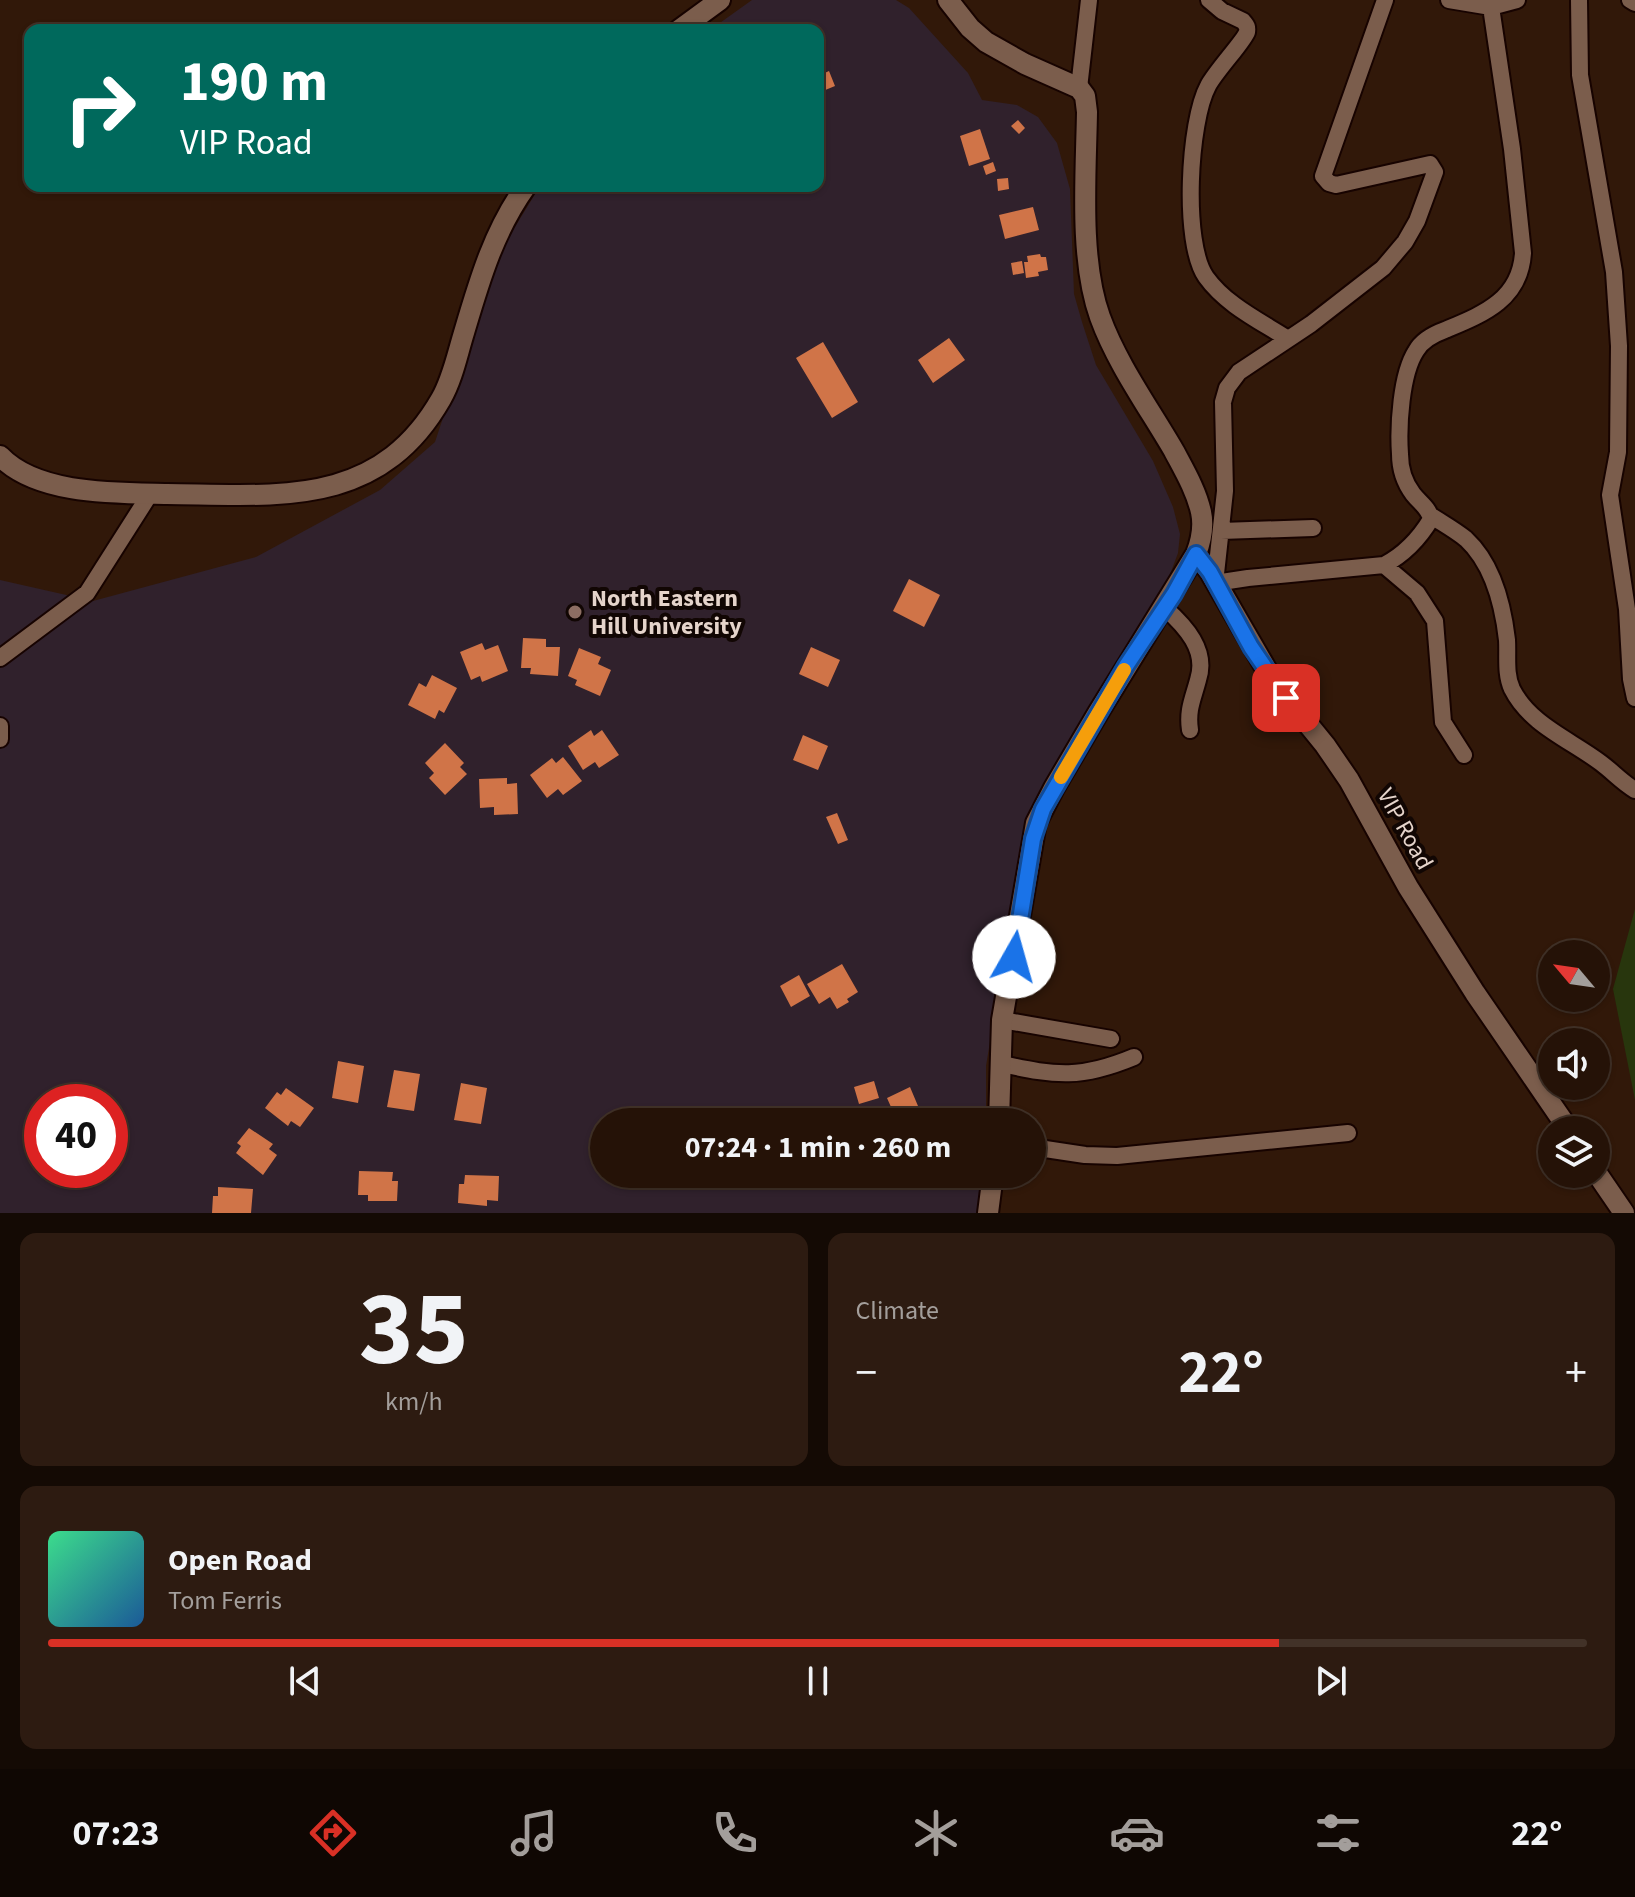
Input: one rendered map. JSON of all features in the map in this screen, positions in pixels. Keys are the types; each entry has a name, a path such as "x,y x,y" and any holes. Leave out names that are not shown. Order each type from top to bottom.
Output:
{"street":[{"path":"687,24 720,0"},
{"path":"948,0 970,28 986,42 1025,64 1079,88"},
{"path":"1000,1108 1002,1020 1036,823 1119,678 1196,554 1202,528 1196,494 1109,338 1095,300 1087,247 1087,102 1079,88 1089,0"},
{"path":"1209,0 1222,11 1243,21 1247,31 1244,39 1215,73 1201,102 1191,200 1198,260 1204,274 1222,295 1288,339"},
{"path":"1385,0 1323,176 1336,185 1430,164 1435,172 1417,221 1405,242 1383,268 1239,372 1227,388 1223,402 1225,491 1215,583 1384,565 1416,542 1431,519 1430,515"},
{"path":"1449,0 1491,7 1517,0"},
{"path":"1579,0 1580,75 1614,272 1619,346 1618,452 1610,495 1627,609 1635,698"},
{"path":"1630,0 1635,3"},
{"path":"1491,7 1513,164 1522,267 1515,285 1504,299 1482,315 1432,335 1416,349 1408,368 1401,430 1402,471 1407,485 1430,515 1474,547 1495,584 1505,617 1508,674 1511,687 1522,705 1545,726 1600,762 1635,790"},
{"path":"0,456 23,475 56,485 150,494 253,494 335,486 373,470 402,451 442,397 493,241 522,192"},
{"path":"0,658 87,593 150,494"},
{"path":"1221,531 1313,528"},
{"name":"VIP Road","path":"1196,554 1273,681 1349,780 1408,887 1475,993 1559,1116"},
{"path":"1384,565 1417,593 1435,621 1443,722 1464,755"},
{"path":"1165,608 1188,631 1199,656 1201,669 1187,713 1190,730"},
{"path":"0,726 0,739"},
{"path":"1002,1020 1111,1039"},
{"path":"1002,1064 1060,1075 1084,1074 1104,1070 1134,1057"},
{"path":"1046,1149 1117,1156 1348,1133"},
{"path":"988,1213 991,1188"},
{"path":"1607,1188 1624,1213"}],"shaded area":[{"name":"North Eastern Hill University","path":"752,0 896,0 909,8 968,73 982,100 1017,105 1038,117 1057,143 1070,189 1074,294 1082,322 1096,365 1153,461 1173,507 1180,534 1178,553 1166,585 1027,820 986,1066 986,1108 590,1108 590,1188 983,1188 980,1213 0,1213 0,580 93,601 256,557 380,490 435,442 496,258 536,192 824,192 824,24 718,24"}],"green space":[{"path":"1635,909 1635,1100 1613,989"}],"building":[{"path":"829,71 835,86 824,91 824,73"},
{"path":"1018,120 1025,128 1019,134 1011,126"},
{"path":"980,129 990,159 969,166 960,136"},
{"path":"993,162 996,171 986,175 983,166"},
{"path":"1008,178 1009,189 998,191 997,179"},
{"path":"1033,207 1039,230 1005,239 999,215"},
{"path":"1040,254 1046,257 1048,270 1038,272 1039,276 1026,278 1024,262 1028,262 1027,256"},
{"path":"1022,261 1024,273 1013,275 1011,263"},
{"path":"949,338 965,360 933,383 918,360"},
{"path":"823,342 858,402 832,418 796,358"},
{"path":"909,579 940,595 924,627 893,611"},
{"path":"523,638 546,639 546,647 560,647 558,676 530,674 531,668 521,668"},
{"path":"482,643 485,650 498,645 508,671 482,682 480,676 471,680 460,652"},
{"path":"811,647 840,660 828,687 799,674"},
{"path":"579,648 601,657 598,664 611,670 600,696 575,685 577,680 568,676"},
{"path":"432,675 457,688 444,713 439,710 435,719 408,705 419,683 426,687"},
{"path":"591,730 594,736 602,730 619,755 599,768 595,762 583,770 568,746"},
{"path":"803,735 828,746 818,770 793,760"},
{"path":"445,743 464,763 460,767 467,774 445,795 429,778 434,773 425,763"},
{"path":"563,757 582,781 563,795 558,789 547,798 530,775 552,758 556,763"},
{"path":"507,778 507,784 517,783 518,814 494,815 494,807 480,808 479,779"},
{"path":"837,813 848,840 838,844 826,817"},
{"path":"842,964 858,992 837,1009 830,997 819,1004 807,984"},
{"path":"799,975 810,996 791,1007 780,986"},
{"path":"338,1061 364,1066 358,1103 332,1098"},
{"path":"394,1070 420,1074 414,1111 387,1107"},
{"path":"874,1081 879,1098 859,1104 854,1087"},
{"path":"461,1083 487,1088 481,1124 454,1120"},
{"path":"910,1087 918,1106 891,1108 887,1098"},
{"path":"286,1088 314,1108 300,1127 291,1121 288,1126 265,1108 277,1092 281,1095"},
{"path":"249,1128 273,1144 269,1149 277,1155 263,1175 236,1153 241,1146 237,1143"},
{"path":"359,1171 393,1172 392,1181 398,1181 397,1201 368,1201 368,1195 358,1195"},
{"path":"465,1175 499,1176 498,1201 487,1200 487,1206 458,1203 459,1184 464,1184"},
{"path":"218,1187 253,1189 251,1213 212,1213 213,1196 218,1196"}],"slow traffic":[{"path":"1061,777 1124,670"}],"place":[{"name":"North Eastern Hill University","path":"575,612"}],"route":[{"path":"1014,957 1036,823 1126,666 1174,594 1196,554 1210,572 1251,647 1286,698"}]}
